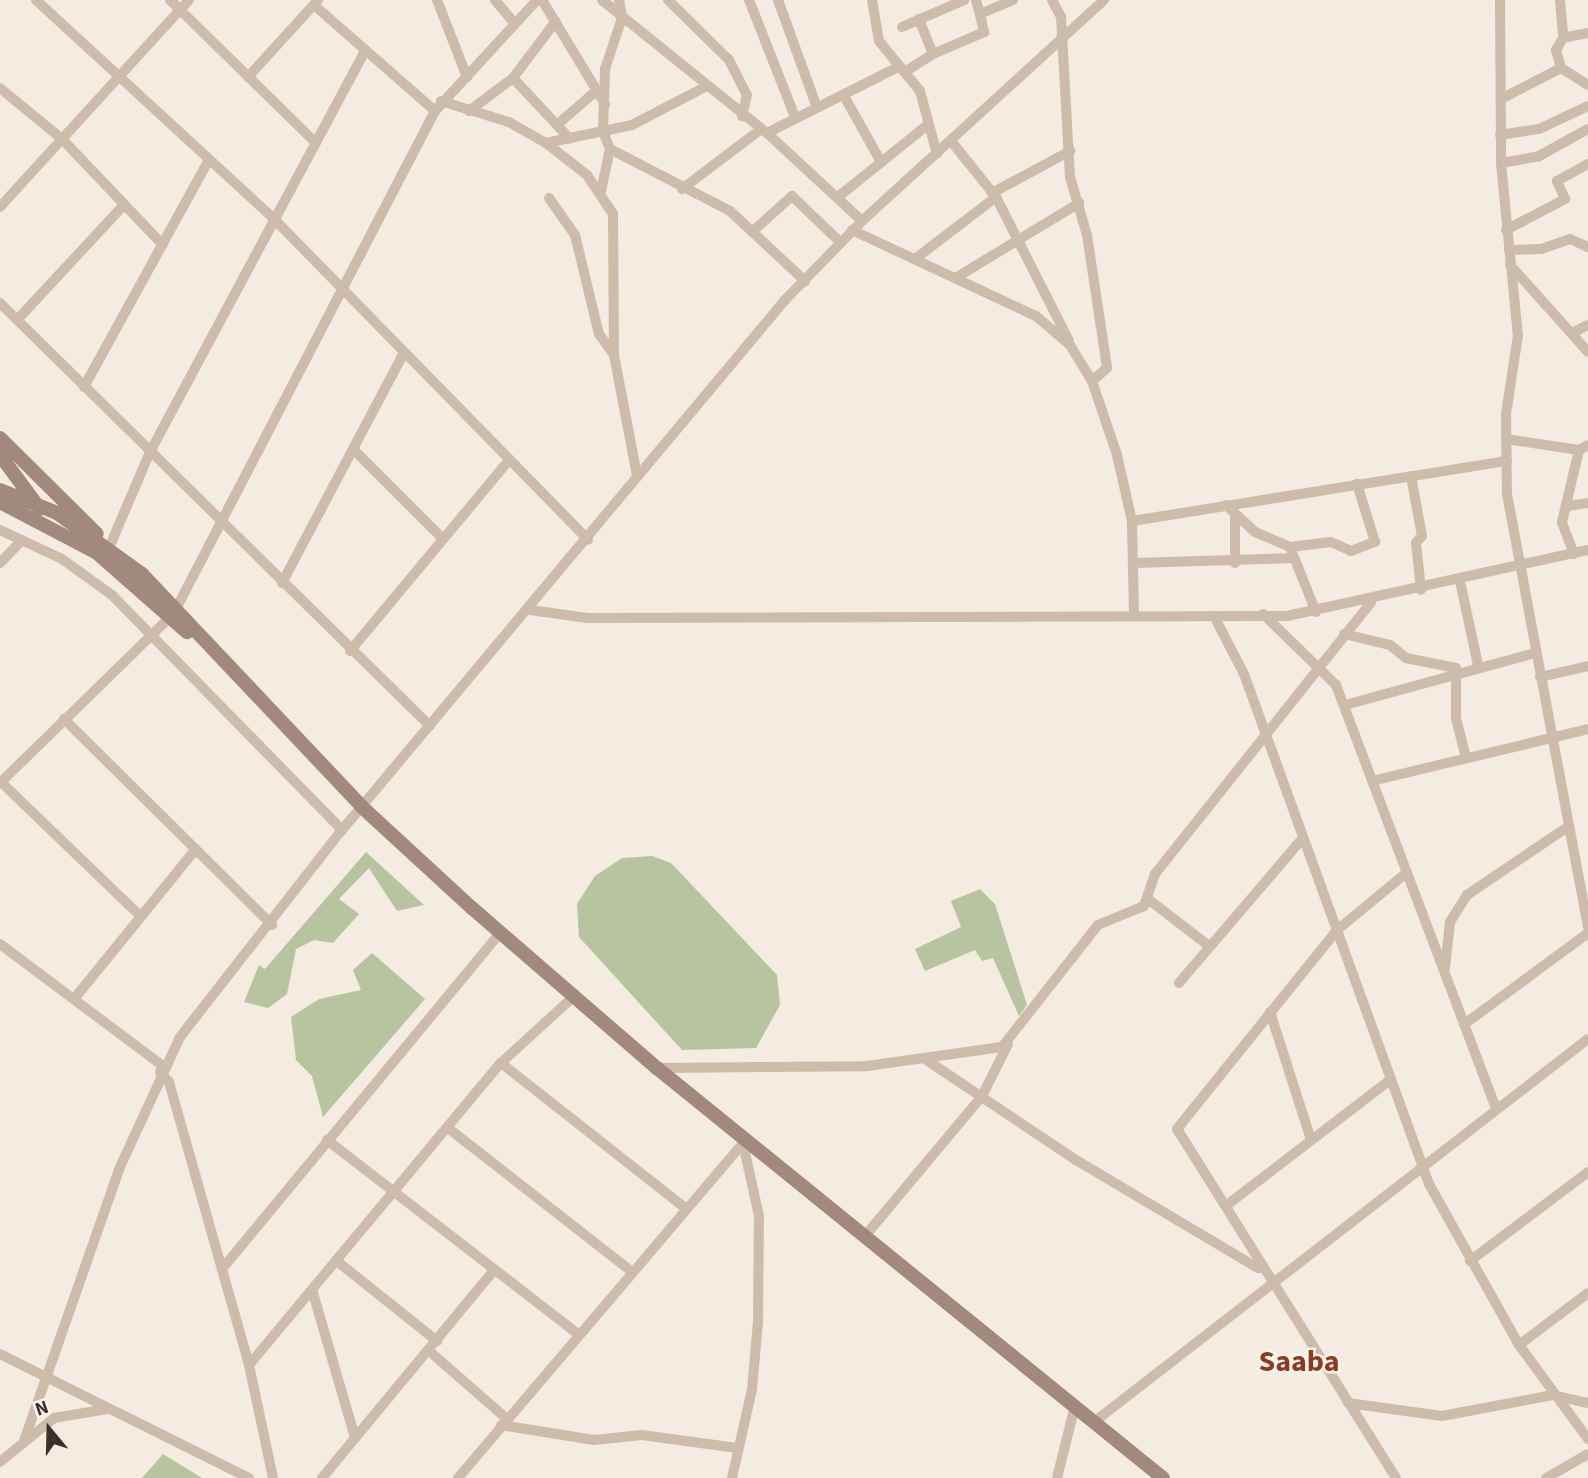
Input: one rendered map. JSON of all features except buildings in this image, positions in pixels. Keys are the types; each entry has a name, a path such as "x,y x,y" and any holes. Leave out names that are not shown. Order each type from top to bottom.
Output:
{"street":[{"path":"36,0 276,221 337,288 588,540"},
{"path":"170,0 316,144"},
{"path":"0,207 189,0"},
{"path":"437,0 467,77"},
{"path":"495,0 512,20"},
{"path":"138,914 0,783 174,612 218,519 337,288 435,111 441,101 467,77 512,20 537,0"},
{"path":"542,0 605,105"},
{"path":"602,0 705,87 764,131 862,221"},
{"path":"601,191 610,149 603,132 605,69 622,18 619,0"},
{"path":"668,0 729,60 747,96 742,116"},
{"path":"749,0 795,117"},
{"path":"778,0 816,105"},
{"path":"872,0 879,41 903,69 928,108 926,126 937,154"},
{"path":"902,27 964,0"},
{"path":"682,189 764,131 816,105 844,96 984,32 976,0"},
{"path":"980,14 1013,0"},
{"path":"1052,0 1061,17 1060,43 1070,152 1107,368 1092,381"},
{"path":"24,1440 162,1069 342,830 530,610 637,476 804,281 852,230 1104,0"},
{"path":"1500,0 1501,163 1518,335 1506,439 1507,461 1535,653 1554,738 1588,928"},
{"path":"1560,0 1563,38 1556,50 1561,68 1588,85"},
{"path":"248,77 316,2 435,111"},
{"path":"919,19 933,54"},
{"path":"468,111 513,78 556,21"},
{"path":"1563,38 1588,33"},
{"path":"109,548 150,452 366,50"},
{"path":"1502,99 1561,68"},
{"path":"513,78 570,139"},
{"path":"546,143 603,132 662,114 705,87"},
{"path":"0,88 62,139 163,245"},
{"path":"558,124 596,91"},
{"path":"844,96 881,162"},
{"path":"441,101 546,143 601,191 615,228 614,355 637,476"},
{"path":"1500,135 1539,129 1588,106"},
{"path":"838,197 926,126"},
{"path":"1501,163 1542,155 1588,129"},
{"path":"951,141 994,195 1018,236 1070,345 1092,381 1132,521 1134,615"},
{"path":"610,149 682,189 730,211 804,281"},
{"path":"915,259 994,195 1070,152"},
{"path":"84,387 208,161"},
{"path":"1506,230 1565,200 1557,181 1588,164"},
{"path":"752,232 792,195 840,242"},
{"path":"549,198 575,235 599,334 614,355"},
{"path":"957,277 1018,236 1079,203"},
{"path":"17,320 124,205"},
{"path":"852,230 1036,316 1070,345"},
{"path":"1509,250 1541,249 1570,239 1588,247"},
{"path":"1510,265 1574,332 1588,352"},
{"path":"0,303 350,651 430,726"},
{"path":"1574,332 1588,325"},
{"path":"282,583 403,354"},
{"path":"0,439 174,612 360,810 497,936 574,996"},
{"path":"1506,439 1584,447 1562,526 1574,554"},
{"path":"353,449 443,539"},
{"path":"0,455 39,512 174,612"},
{"path":"350,651 509,460"},
{"path":"1132,521 1507,461"},
{"path":"1411,476 1422,536 1416,543 1421,590"},
{"path":"1226,505 1235,514 1290,547 1331,542 1351,551 1375,542 1357,484"},
{"path":"0,490 109,548"},
{"path":"0,502 39,512"},
{"path":"1567,506 1588,503"},
{"path":"1235,514 1235,563"},
{"path":"0,530 88,575 153,632 342,830"},
{"path":"0,563 22,540"},
{"path":"1290,547 1316,612"},
{"path":"530,610 587,618 1214,616 1316,612 1371,602 1588,550"},
{"path":"1135,564 1188,558 1235,563 1294,558"},
{"path":"1460,581 1478,665"},
{"path":"864,1236 982,1096 1010,1041 1098,925 1135,911 1148,899 1155,874 1267,737 1371,602"},
{"path":"1263,614 1321,664 1345,705 1496,1109"},
{"path":"1214,616 1267,737 1423,1165 1470,1261 1519,1345 1553,1395 1588,1439"},
{"path":"1344,634 1457,670"},
{"path":"1345,705 1457,670 1535,653"},
{"path":"1540,677 1588,666"},
{"path":"1457,670 1456,718 1466,758"},
{"path":"64,719 272,925"},
{"path":"1372,781 1588,729"},
{"path":"360,810 744,1142 1075,1406 1158,1476"},
{"path":"1445,972 1450,922 1467,895 1569,826"},
{"path":"1179,984 1303,838"},
{"path":"74,999 138,914 196,849"},
{"path":"1396,1478 1259,1268 1227,1205 1177,1129 1336,931 1406,873"},
{"path":"1148,899 1209,946"},
{"path":"1466,1023 1588,933"},
{"path":"222,1269 497,936"},
{"path":"0,944 162,1069 169,1082 249,1365 273,1478"},
{"path":"249,1365 313,1293 501,1063 574,996"},
{"path":"1270,1012 1311,1140"},
{"path":"657,1068 925,1059 994,1050 1010,1041"},
{"path":"1094,1422 1268,1282 1496,1109 1585,1046"},
{"path":"925,1059 1076,1160 1259,1268"},
{"path":"501,1063 685,1208"},
{"path":"1227,1205 1390,1080"},
{"path":"448,1128 631,1271"},
{"path":"327,1140 576,1333"},
{"path":"458,1478 576,1333 744,1142"},
{"path":"732,1478 755,1366 760,1253 755,1176 744,1142"},
{"path":"1470,1261 1588,1172"},
{"path":"338,1262 437,1340"},
{"path":"322,1478 493,1271"},
{"path":"313,1293 355,1438"},
{"path":"1519,1345 1588,1293"},
{"path":"428,1350 504,1422 594,1440 642,1435 737,1448"},
{"path":"0,1354 47,1375 248,1478"},
{"path":"1348,1403 1447,1416 1553,1395 1588,1403"},
{"path":"1057,1478 1075,1406"},
{"path":"0,1462 54,1418 113,1409"},
{"path":"1546,1478 1588,1454"}],"green space":[{"path":"366,852 424,905 397,911 369,868 339,899 359,914 333,943 314,940 296,949 287,994 268,1008 244,1002 259,965 265,969"},
{"path":"652,856 671,863 777,975 780,1005 756,1048 682,1050 579,937 577,904 595,876 622,858"},
{"path":"980,889 995,904 1027,1005 1019,1016 993,958 982,961 975,950 925,971 915,949 961,927 951,901"},
{"path":"372,953 425,999 323,1117 312,1076 296,1060 291,1017 319,999 361,990 353,970"},
{"path":"163,1454 202,1478 142,1478"}],"district":[{"name":"Saaba","path":"1299,1362"}]}
